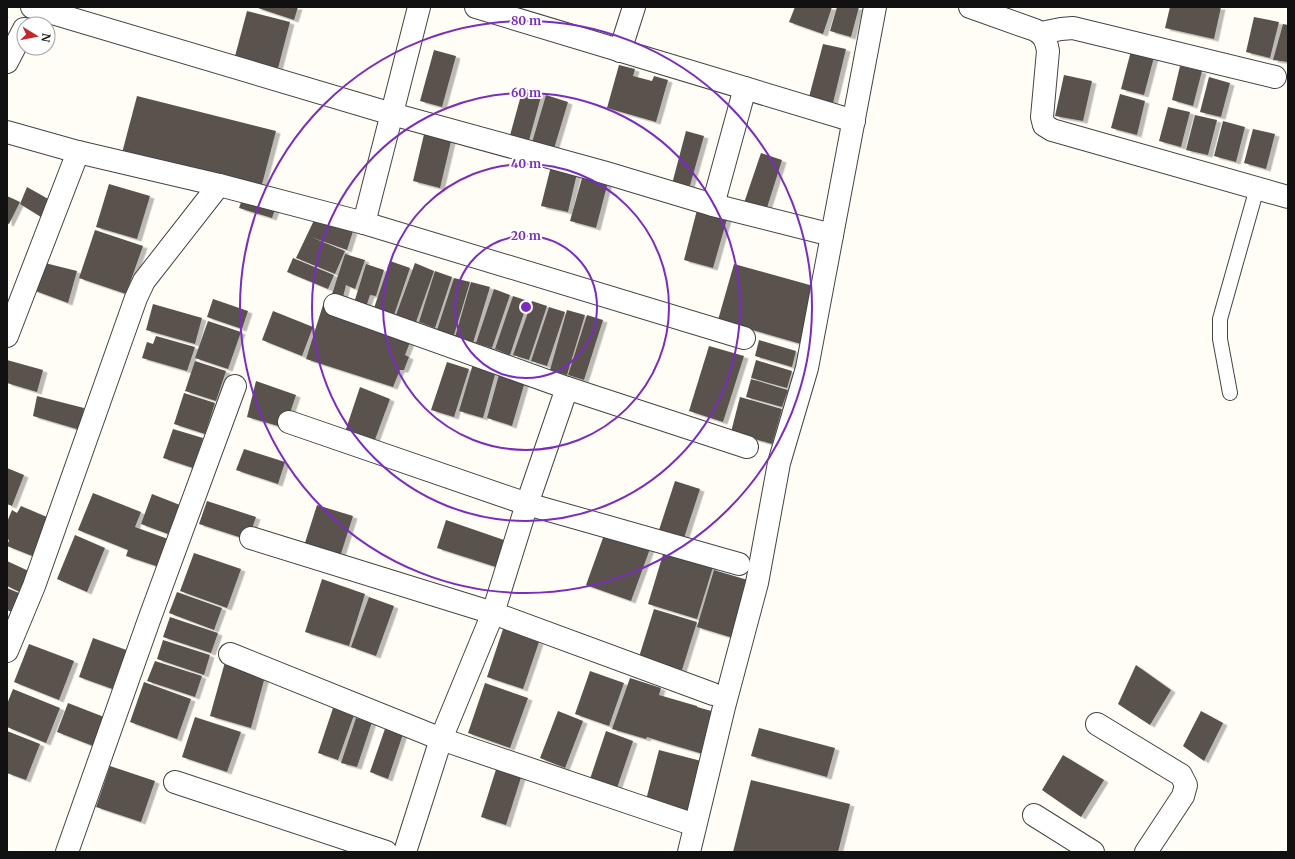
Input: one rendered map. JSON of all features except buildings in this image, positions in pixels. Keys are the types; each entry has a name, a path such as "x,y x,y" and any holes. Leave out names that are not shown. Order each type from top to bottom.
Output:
{"street":[{"path":"364,223 419,7"},
{"path":"476,7 854,121"},
{"path":"620,51 634,7"},
{"path":"689,852 724,707 757,583 779,463 807,368 875,7"},
{"path":"970,7 1041,33 1046,41 1048,51 1042,116 1044,125 1052,130 1288,197"},
{"path":"32,11 392,114 602,172 712,205 832,235"},
{"path":"1041,33 1074,28 1275,77"},
{"path":"7,62 16,45"},
{"path":"712,205 744,88"},
{"path":"7,132 78,152 219,185 364,223 744,338"},
{"path":"7,336 78,152"},
{"path":"7,650 34,586 136,298 144,281 219,185"},
{"path":"335,305 567,388 747,447"},
{"path":"67,852 149,620 235,386"},
{"path":"405,852 441,739 493,613 527,504 567,388"},
{"path":"288,422 527,504 739,564"},
{"path":"252,538 493,613 713,694"},
{"path":"230,654 441,739 686,822"},
{"path":"1097,724 1181,775 1186,785 1183,796 1146,852"},
{"path":"175,782 386,852"},
{"path":"1034,815 1093,852"}],"lane":[{"path":"1230,393 1220,339 1220,319 1257,188"}]}
